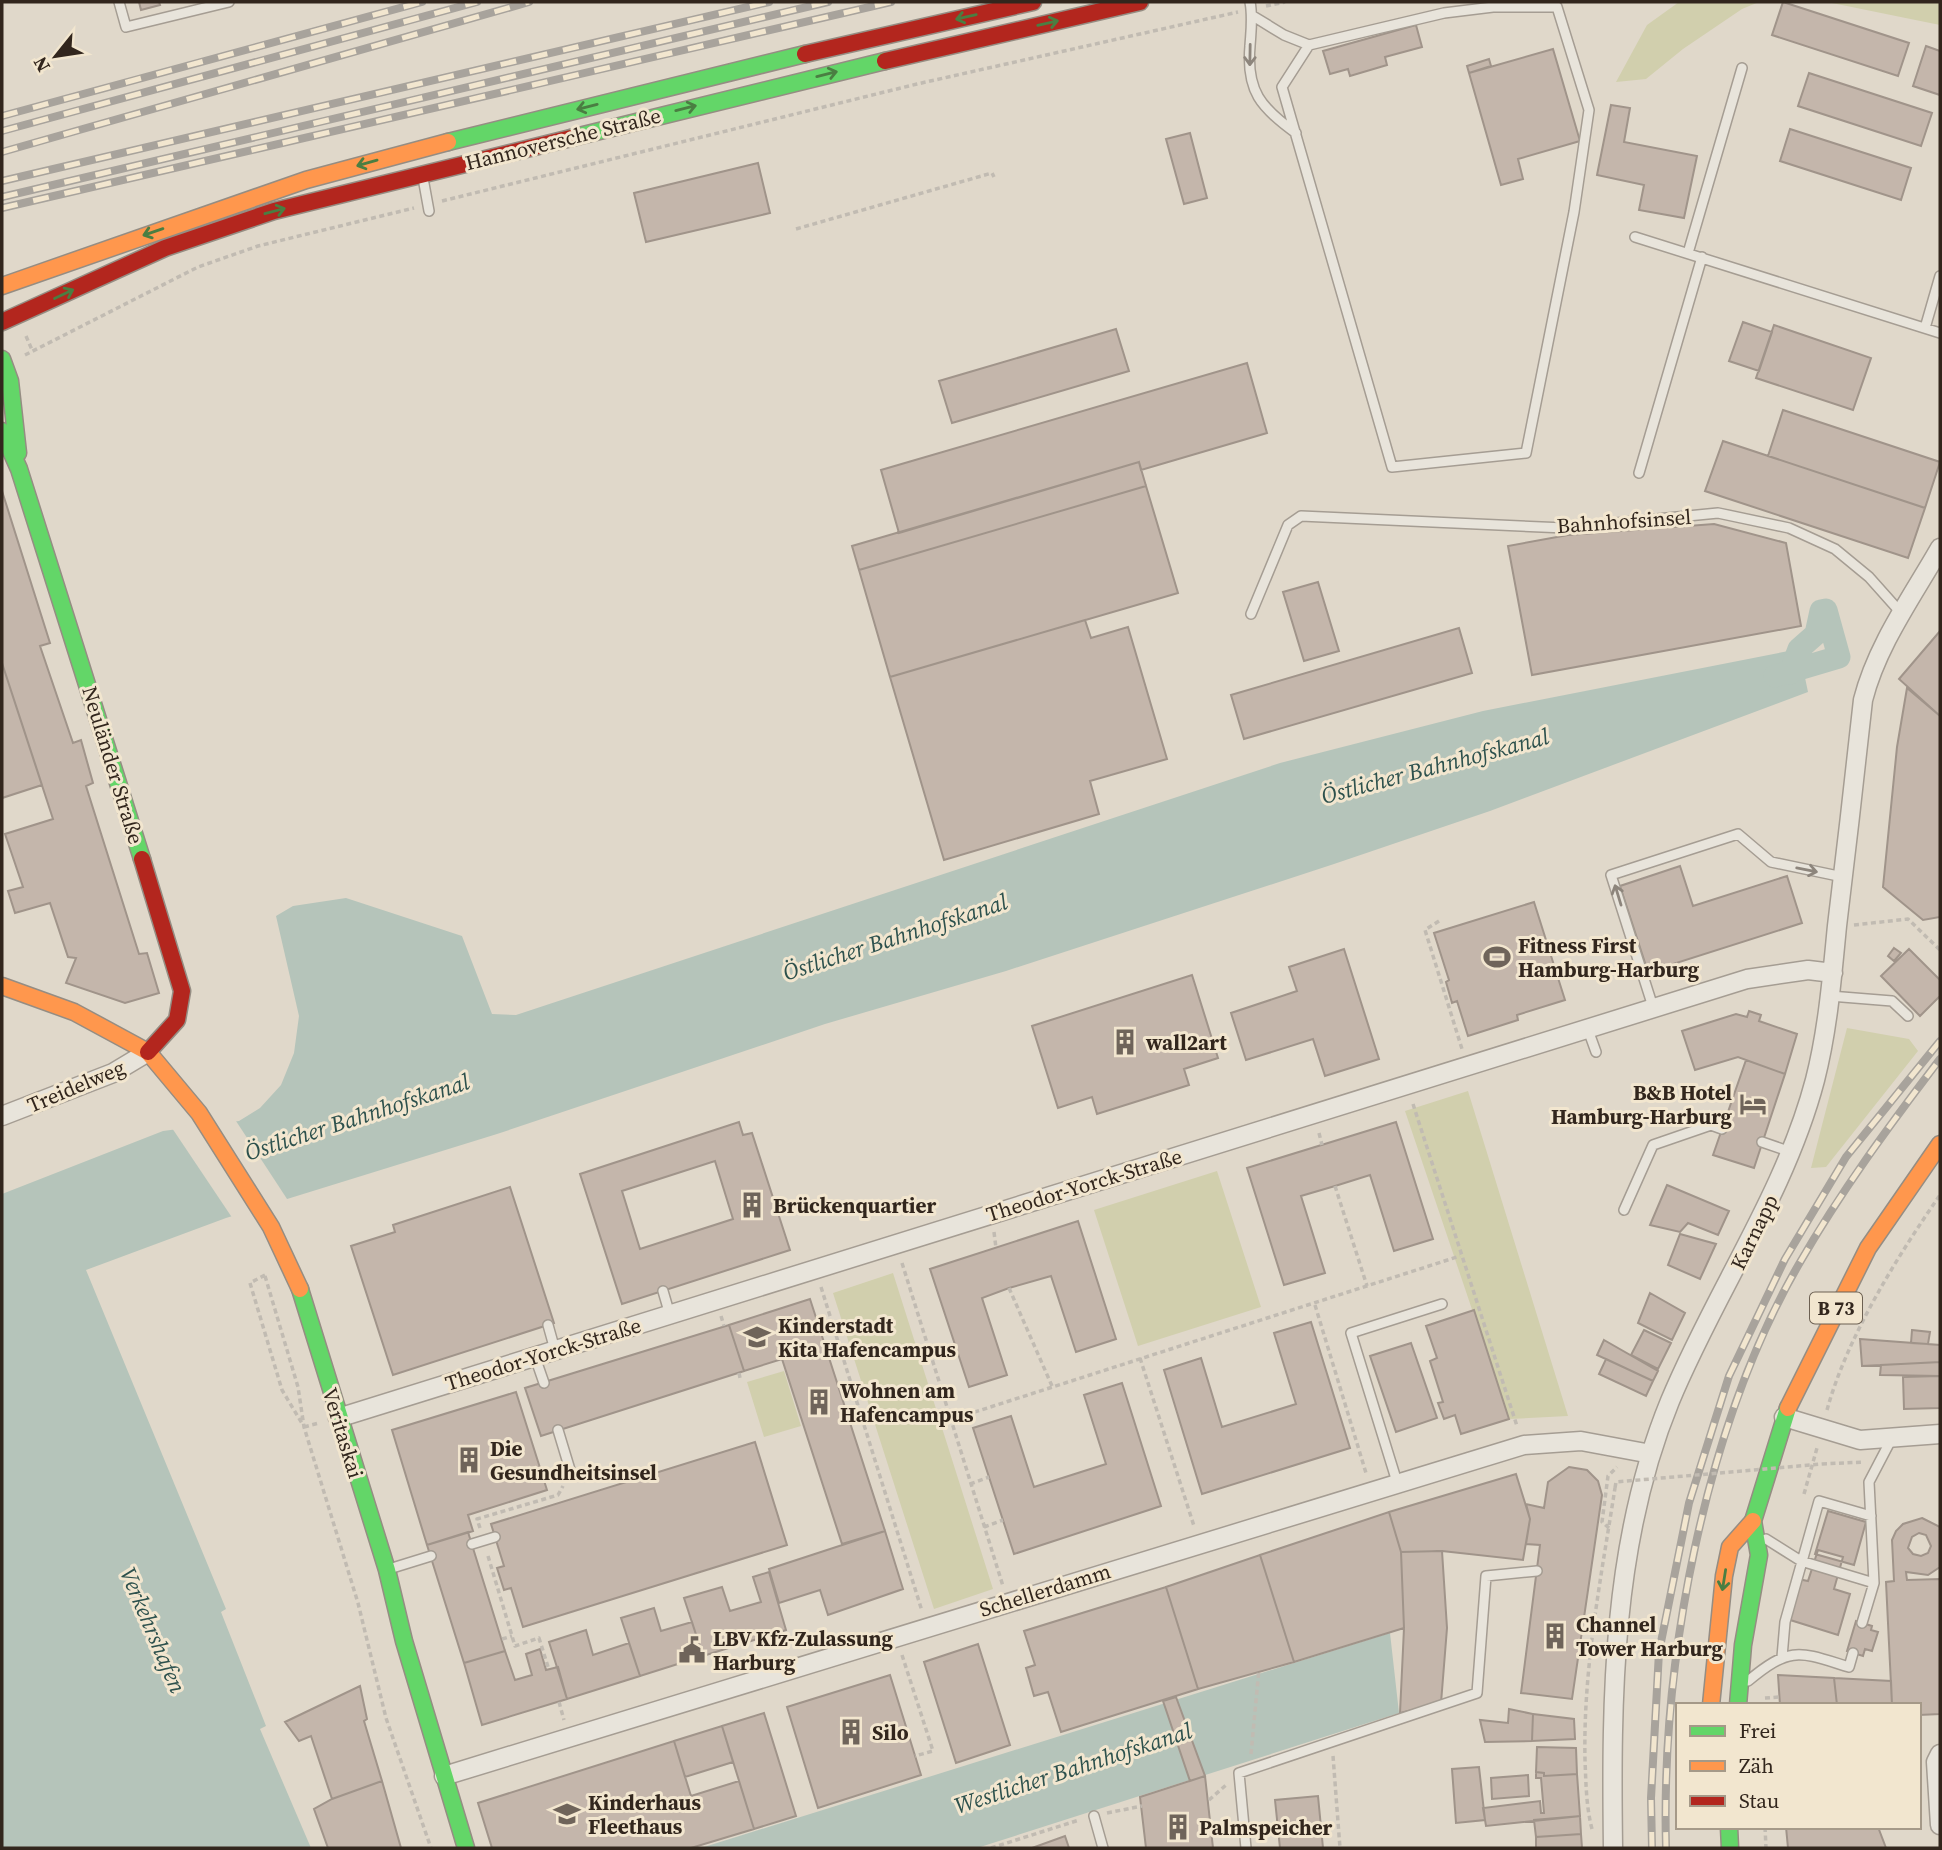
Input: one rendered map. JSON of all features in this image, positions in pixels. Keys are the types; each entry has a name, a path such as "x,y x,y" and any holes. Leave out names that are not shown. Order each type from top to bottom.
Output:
{"main road":[{"name":"Hannoversche Straße","path":"2,286 306,180 701,79 1033,2"},
{"name":"Hannoversche Straße","path":"2,322 189,238 274,211 760,90 1140,2"},
{"name":"Neuländer Straße","path":"3,363 11,393 19,468"},
{"name":"Neuländer Straße","path":"2,431 19,468 180,979 183,1009 178,1022 170,1033 148,1052"},
{"path":"2,986 74,1012 148,1052"},
{"name":"Veritaskai","path":"148,1052 200,1113 286,1254 301,1292 387,1570 404,1641 466,1848"},
{"name":"B 73","path":"1712,1703 1718,1616 1730,1547 1753,1521 1784,1417 1868,1248 1940,1144"},
{"name":"B 73","path":"1739,1697 1743,1645 1759,1555 1753,1521"},
{"path":"1728,1829 1730,1848"}],"street":[{"name":"Karnapp","path":"1613,1848 1612,1726 1616,1640 1623,1583 1651,1454 1671,1400 1791,1152 1815,1079 1833,973 1863,700 1870,672 1940,548"},
{"name":"Theodor-Yorck-Straße","path":"338,1418 1467,1064 1747,979 1808,970 1833,973"},
{"name":"Treidelweg","path":"2,1116 113,1073 148,1052"},
{"path":"1784,1417 1860,1440 1940,1434"},
{"name":"Schellerdamm","path":"444,1776 1371,1489 1524,1445 1581,1441 1651,1454"},
{"path":"1940,1754 1936,1762 1940,1825"}],"lane":[{"path":"118,2 126,27 229,2"},
{"path":"1252,9 1284,35 1309,45 1444,13 1493,7 1556,5 1589,110 1574,212 1526,453 1392,467 1282,87 1309,45"},
{"path":"1252,9 1250,71 1255,93 1270,114 1296,133"},
{"path":"737,86 760,90 788,58"},
{"path":"1688,253 1742,68"},
{"path":"701,79 725,83"},
{"path":"423,174 429,208"},
{"path":"1635,237 1940,333"},
{"path":"1639,473 1702,257"},
{"path":"1925,328 1940,276"},
{"name":"Bahnhofsinsel","path":"1251,614 1288,525 1301,516 1564,528 1718,513 1789,528 1835,549 1869,577 1902,614"},
{"path":"1653,1007 1611,875 1738,834 1771,862 1843,877"},
{"path":"1830,996 1892,1001 1908,1016"},
{"path":"1587,1027 1596,1052"},
{"path":"1624,1210 1653,1144 1711,1125 1722,1129"},
{"path":"1762,1142 1791,1152"},
{"path":"663,1291 670,1315"},
{"path":"1397,1482 1351,1333 1442,1304"},
{"path":"548,1325 555,1350"},
{"path":"535,1357 544,1383"},
{"path":"558,1430 571,1473"},
{"path":"1862,1623 1874,1583 1870,1482 1892,1438"},
{"path":"1782,1657 1785,1622 1819,1501 1871,1516"},
{"path":"1753,1521 1773,1547 1801,1561 1874,1583"},
{"path":"472,1544 495,1537"},
{"path":"387,1570 430,1556"},
{"path":"1246,1848 1239,1773 1332,1744 1477,1693 1486,1576 1537,1572"},
{"path":"1739,1697 1782,1657 1799,1652 1849,1667 1853,1653"},
{"path":"1094,1816 1103,1848"}],"path":[{"path":"3,363 198,267 258,246 429,208 918,84 1285,2"},
{"path":"796,229 859,214 992,173 994,177"},
{"path":"1875,922 1908,919 1940,950"},
{"path":"1439,921 1425,930 1446,989 1467,1064"},
{"path":"1406,1084 1460,1256 1524,1445"},
{"path":"1335,1186 1367,1286"},
{"path":"896,1244 1008,1601"},
{"path":"950,1420 1315,1305 1460,1256"},
{"path":"816,1270 927,1626"},
{"path":"265,1276 250,1283 282,1390 304,1427"},
{"path":"268,1284 298,1387 304,1427 358,1603 386,1718 431,1848"},
{"path":"1009,1289 1052,1386"},
{"path":"1315,1305 1371,1489"},
{"path":"1140,1358 1200,1542"},
{"path":"1609,1526 1602,1522 1608,1476 1618,1467 1629,1448"},
{"path":"1593,1835 1587,1810 1584,1709 1599,1579 1616,1482 1860,1463"},
{"path":"485,1517 558,1495 571,1473"},
{"path":"970,1484 989,1477"},
{"path":"984,1527 1003,1520"},
{"path":"483,1540 515,1646 539,1638 549,1670"},
{"path":"502,1639 512,1636"},
{"path":"896,1636 933,1751 915,1756"},
{"path":"1249,1770 1259,1670"},
{"path":"1770,1698 1779,1697"},
{"path":"1332,1744 1340,1848"},
{"path":"991,1848 1094,1816 1142,1806"},
{"path":"1765,1829 1766,1848"}],"shaded area":[{"path":"1679,2 1759,2 1742,9 1683,49 1646,79 1616,82 1647,25"},
{"path":"1827,2 1940,2 1940,25"},
{"path":"1847,1028 1909,1039 1918,1051 1826,1167 1811,1168"},
{"path":"1468,1091 1568,1416 1509,1419 1405,1111"},
{"path":"1217,1171 1261,1307 1138,1346 1094,1210"},
{"path":"893,1273 993,1589 934,1609 833,1293"},
{"path":"784,1371 801,1426 764,1437 747,1382"}],"water":[{"path":"1799,649 1808,692 1490,811 1006,971 825,1024 497,1134 226,1218 86,1270 226,1609 221,1612 266,1726 260,1729 311,1848 2,1848 2,1194 163,1131 239,1121 260,1108 281,1085 294,1053 299,1016 276,916 293,906 346,898 462,936 492,1014 516,1015 1280,763 1483,711"},
{"name":"Westlicher Bahnhofskanal","path":"1390,1633 1399,1713 977,1848 701,1848"}],"pier":[{"path":"234,1118 289,1202 233,1219 172,1128"}],"building":[{"path":"139,2 159,2 160,5 141,10"},
{"path":"1783,2 1909,43 1898,76 1772,35"},
{"path":"1416,25 1422,47 1385,57 1387,65 1350,76 1348,69 1330,74 1323,51"},
{"path":"1926,46 1940,51 1940,95 1913,86"},
{"path":"1553,49 1580,141 1518,159 1523,179 1501,185 1469,73"},
{"path":"1489,59 1491,66 1469,73 1467,66"},
{"path":"1809,73 1932,113 1921,146 1798,106"},
{"path":"1611,105 1630,108 1624,142 1697,156 1684,218 1639,210 1644,185 1597,175"},
{"path":"1790,129 1911,168 1901,200 1780,161"},
{"path":"1190,133 1207,198 1184,204 1166,139"},
{"path":"758,163 770,213 646,242 634,193"},
{"path":"1743,322 1772,332 1759,371 1729,361"},
{"path":"1774,325 1871,358 1853,410 1756,378"},
{"path":"1116,329 1129,371 952,423 939,381"},
{"path":"1247,363 1267,433 1141,470 1139,462 899,533 881,470"},
{"path":"1783,410 1940,462 1925,508 1768,456"},
{"path":"1723,441 1925,508 1908,558 1705,491"},
{"path":"1139,462 1146,486 859,570 852,546"},
{"path":"1146,486 1178,593 890,677 859,570"},
{"path":"2,491 50,643 40,646 73,743 81,740 93,783 86,786 139,954 147,953 159,993 125,1003 66,983 76,958 68,957 50,903 15,913 8,891 23,887 5,834 53,819 2,663"},
{"path":"1714,524 1786,543 1801,626 1532,675 1508,546 1568,535"},
{"path":"1318,582 1339,651 1304,661 1283,592"},
{"path":"1085,620 1091,638 1128,627 1167,759 1090,781 1099,814 944,860 890,677"},
{"path":"1459,628 1472,673 1244,739 1231,695"},
{"path":"1940,631 1940,716 1899,679"},
{"path":"2,663 42,785 2,798"},
{"path":"1907,688 1940,716 1940,917 1923,920 1883,887 1897,747"},
{"path":"1680,866 1693,906 1787,876 1802,923 1648,972 1620,886"},
{"name":"Fitness First Hamburg-Harburg","path":"1534,902 1565,1000 1517,1015 1518,1020 1468,1036 1457,1001 1452,1003 1446,982 1449,980 1434,933"},
{"path":"1894,948 1901,953 1894,961 1888,956"},
{"path":"1344,949 1379,1059 1325,1076 1313,1039 1246,1060 1231,1013 1297,991 1289,967"},
{"path":"1909,949 1940,980 1940,996 1920,1016 1881,976"},
{"name":"wall2art","path":"1192,975 1218,1058 1184,1069 1189,1085 1097,1114 1092,1097 1058,1108 1032,1026"},
{"path":"1749,1011 1761,1015 1759,1021 1797,1034 1785,1074 1738,1057 1695,1070 1682,1031 1736,1014 1747,1017"},
{"path":"1746,1060 1785,1074 1754,1168 1713,1155"},
{"name":"Brückenquartier","path":"739,1122 743,1135 752,1133 790,1250 622,1304 580,1174","holes":["715,1161 733,1219 640,1249 622,1191"]},
{"path":"1396,1122 1433,1239 1394,1251 1370,1175 1301,1196 1325,1273 1284,1285 1247,1168"},
{"path":"1667,1185 1729,1211 1718,1235 1688,1223 1680,1232 1650,1225"},
{"path":"510,1187 554,1323 393,1375 351,1246 395,1232 393,1225"},
{"path":"1078,1221 1116,1339 1076,1352 1051,1276 1009,1288 982,1298 1007,1375 969,1387 930,1269"},
{"path":"1680,1234 1716,1244 1700,1279 1668,1265"},
{"path":"1650,1293 1685,1313 1672,1340 1638,1323"},
{"name":"Wohnen am Hafencampus","path":"810,1299 885,1531 842,1544 782,1359 744,1371 729,1325"},
{"path":"1474,1310 1509,1419 1461,1434 1455,1415 1444,1419 1438,1403 1443,1402 1430,1361 1437,1358 1426,1326"},
{"path":"1311,1322 1350,1448 1202,1494 1164,1370 1201,1358 1222,1427 1296,1404 1274,1333"},
{"path":"729,1325 744,1371 541,1436 525,1388"},
{"path":"1644,1330 1671,1343 1658,1369 1631,1355"},
{"path":"1912,1330 1930,1332 1928,1344 1911,1343"},
{"path":"1860,1339 1940,1345 1940,1362 1862,1366"},
{"path":"1604,1340 1658,1371 1653,1381 1597,1355"},
{"path":"1411,1343 1437,1418 1396,1432 1370,1356"},
{"path":"1606,1359 1653,1381 1646,1396 1599,1374"},
{"path":"1940,1362 1940,1376 1880,1375 1881,1365"},
{"path":"1940,1376 1940,1408 1904,1409 1903,1377"},
{"path":"1122,1383 1161,1506 1014,1554 973,1428 1011,1416 1034,1487 1106,1464 1084,1395"},
{"name":"Die Gesundheitsinsel","path":"516,1392 547,1490 468,1515 473,1531 427,1545 392,1430"},
{"path":"755,1442 787,1545 523,1627 511,1588 504,1590 497,1568 504,1566 491,1524"},
{"name":"Channel Tower Harburg","path":"1569,1467 1587,1470 1598,1481 1602,1495 1572,1699 1521,1693 1540,1545 1526,1544 1530,1519 1526,1504 1544,1508 1548,1482"},
{"path":"1516,1474 1530,1519 1523,1560 1442,1551 1401,1552 1389,1512"},
{"path":"1828,1511 1866,1522 1854,1565 1815,1554"},
{"path":"1389,1512 1401,1552 1404,1628 1294,1662 1260,1555"},
{"path":"1922,1518 1940,1527 1940,1567 1928,1575 1906,1572 1907,1580 1940,1579 1940,1714 1921,1715 1921,1703 1892,1703 1886,1582 1894,1581 1892,1540 1903,1524","holes":["1919,1533 1926,1535 1931,1546 1928,1553 1921,1556 1913,1554 1908,1548 1912,1537"]},
{"path":"885,1531 903,1589 828,1615 820,1590 779,1603 769,1569"},
{"path":"468,1532 505,1651 464,1663 427,1545"},
{"path":"1818,1550 1843,1557 1834,1589 1850,1594 1838,1635 1787,1619 1798,1579 1808,1581"},
{"path":"1442,1551 1447,1628 1441,1703 1400,1713 1404,1628 1401,1552"},
{"path":"1260,1555 1294,1662 1198,1689 1166,1587"},
{"path":"769,1572 786,1630 703,1656 684,1598 722,1587 730,1611 761,1602 753,1577"},
{"path":"1166,1587 1198,1689 1061,1732 1048,1692 1034,1696 1026,1668 1035,1665 1024,1631"},
{"path":"654,1608 661,1631 692,1622 703,1656 640,1676 621,1618"},
{"path":"1856,1621 1872,1626 1871,1630 1878,1632 1872,1651 1865,1649 1863,1656 1847,1651"},
{"path":"586,1630 593,1655 629,1643 640,1676 567,1699 549,1642"},
{"path":"978,1644 1010,1745 956,1763 924,1662"},
{"path":"540,1649 546,1670 558,1667 567,1699 482,1725 464,1663 505,1651 515,1680 532,1675 526,1654"},
{"name":"Silo","path":"890,1675 921,1775 818,1808 787,1707"},
{"path":"1778,1675 1834,1678 1837,1703 1780,1703"},
{"path":"1834,1678 1891,1681 1892,1703 1837,1703"},
{"path":"360,1686 367,1719 364,1721 382,1781 332,1799 311,1736 299,1741 285,1722"},
{"path":"1176,1697 1205,1776 1190,1781 1163,1701"},
{"path":"1509,1709 1533,1714 1532,1741 1485,1742 1480,1720 1508,1723"},
{"path":"764,1713 796,1816 754,1829 722,1726"},
{"path":"1533,1714 1574,1719 1575,1739 1532,1741"},
{"path":"722,1726 733,1762 685,1777 674,1741"},
{"path":"674,1741 691,1796 739,1781 754,1829 691,1848 492,1848 478,1803"},
{"path":"1537,1747 1576,1748 1577,1774 1544,1776 1544,1773 1536,1772"},
{"path":"1479,1767 1485,1820 1456,1823 1452,1769"},
{"path":"1536,1772 1544,1773 1544,1776 1577,1774 1580,1816 1486,1826 1483,1808 1540,1801 1541,1813 1544,1813 1541,1778 1536,1778"},
{"path":"1528,1775 1529,1796 1492,1799 1491,1778"},
{"name":"Palmspeicher","path":"1205,1776 1213,1848 1146,1848 1140,1797"},
{"path":"382,1781 401,1848 328,1848 314,1809 332,1799"},
{"path":"1318,1796 1323,1848 1280,1848 1275,1800"},
{"path":"1580,1816 1581,1834 1536,1837 1534,1820"},
{"path":"1786,1829 1879,1829 1886,1848 1788,1848"},
{"path":"1581,1834 1582,1848 1536,1848 1536,1837"},
{"path":"1065,1836 1069,1848 1032,1848"}],"waterway":[{"path":"1775,676 1839,657 1826,610 1821,611 1816,634 1799,649 1790,673"}],"railway":[{"path":"2,116 422,2"},
{"path":"2,131 477,2"},
{"path":"2,152 529,2"},
{"path":"2,181 769,2"},
{"path":"2,197 828,2"},
{"path":"2,208 891,2"},
{"path":"1652,1848 1651,1798 1659,1652 1689,1503 1729,1376 1785,1259 1846,1157 1940,1041"},
{"path":"1666,1848 1666,1776 1671,1701 1681,1624 1695,1547 1737,1398 1766,1329 1815,1237 1866,1159 1940,1059"}],"traffic: fast":[{"path":"448,142 805,54"},
{"path":"571,138 885,61"},
{"path":"2,359 10,381 18,453"},
{"path":"2,431 19,469 142,859"},
{"path":"300,1289 387,1570 404,1641 466,1848"},
{"path":"1738,1703 1743,1645 1759,1555 1753,1521 1788,1408"},
{"path":"1729,1829 1730,1848"}],"traffic: slow":[{"path":"2,286 306,180 448,142"},
{"path":"2,986 74,1012 148,1052 199,1113 271,1227 300,1289"},
{"path":"1788,1408 1868,1248 1940,1144"},
{"path":"1711,1703 1724,1576 1730,1547 1753,1521"}],"traffic: jam":[{"path":"805,54 1033,2"},
{"path":"885,61 1140,2"},
{"path":"2,322 165,248 274,211 571,138"},
{"path":"142,859 182,991 177,1020 148,1052"}],"place":[{"name":"Fitness First Hamburg-Harburg","path":"1497,957"},
{"name":"wall2art","path":"1125,1042"},
{"name":"B&B Hotel Hamburg-Harburg","path":"1753,1104"},
{"name":"Brückenquartier","path":"752,1205"},
{"name":"Kinderstadt Kita Hafencampus","path":"757,1337"},
{"name":"Wohnen am Hafencampus","path":"819,1402"},
{"name":"Die Gesundheitsinsel","path":"469,1460"},
{"name":"Channel Tower Harburg","path":"1555,1636"},
{"name":"LBV Kfz-Zulassung Harburg","path":"692,1650"},
{"name":"Silo","path":"851,1732"},
{"name":"Kinderhaus Fleethaus","path":"567,1814"},
{"name":"Palmspeicher","path":"1178,1827"}],"water label":[{"name":"Östlicher Bahnhofskanal","path":"1435,766"},
{"name":"Östlicher Bahnhofskanal","path":"895,937"},
{"name":"Östlicher Bahnhofskanal","path":"357,1117"},
{"name":"Verkehrshafen","path":"153,1630"}]}
